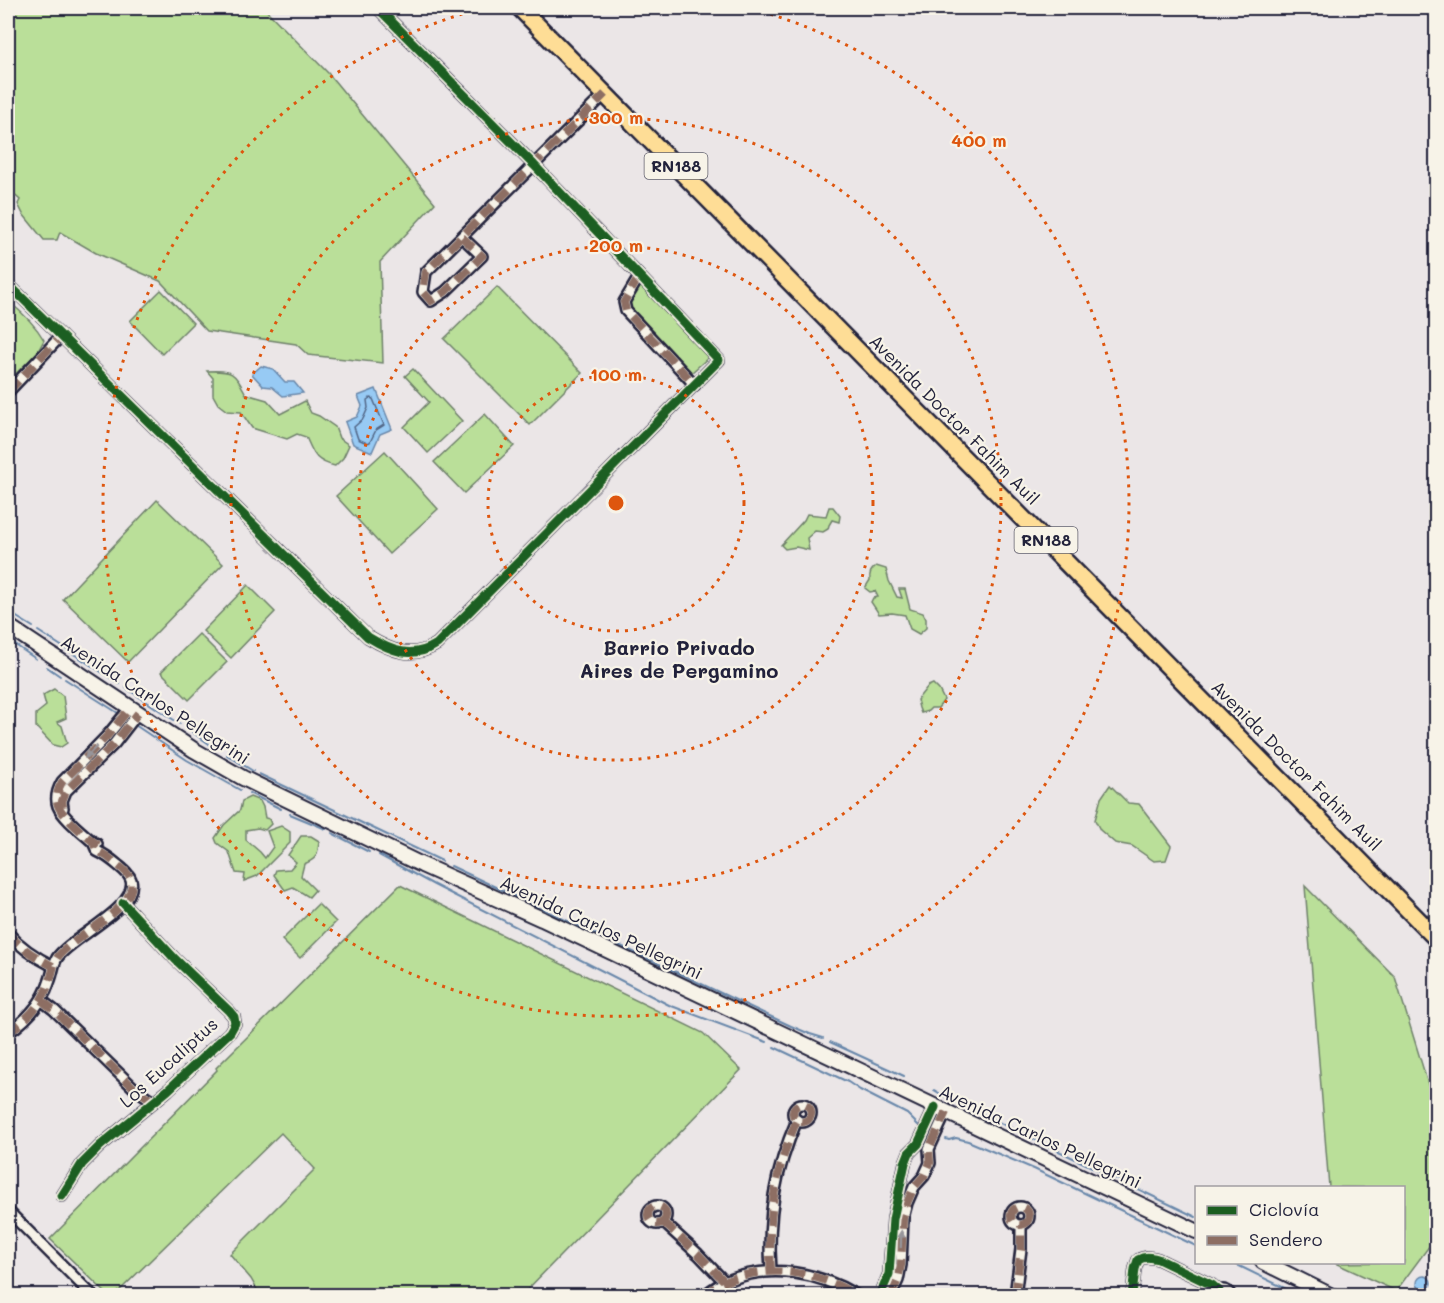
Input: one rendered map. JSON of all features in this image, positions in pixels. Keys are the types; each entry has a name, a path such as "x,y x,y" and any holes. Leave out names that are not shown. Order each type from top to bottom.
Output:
{"highway":[{"name":"Avenida Doctor Fahim Auil","path":"520,8 1437,938"}],"main road":[{"name":"Avenida Carlos Pellegrini","path":"8,626 134,711 218,765 243,778 1195,1230"},
{"path":"1265,1264 1332,1296"}],"street":[{"path":"8,284 368,637 382,645 408,653 426,651 436,644 719,360 534,165 378,8"},
{"path":"462,237 482,256 445,292 431,302 423,292 426,272 605,94"},
{"path":"639,277 624,302 626,311 695,385"},
{"path":"8,392 61,336"},
{"path":"8,1033 30,1016 41,1000 58,957 76,939 105,920 130,894 132,887 128,873 63,813 57,805 57,792 62,782 134,711"},
{"name":"Los Eucaliptus","path":"62,1196 82,1164 100,1146 168,1090 230,1032 235,1023 229,1011 175,959 123,903"},
{"path":"8,933 20,946 53,966"},
{"path":"41,1000 134,1088 153,1101"},
{"path":"883,1295 889,1275 893,1219 905,1163 909,1153 918,1144 941,1109"},
{"path":"883,1295 898,1280 906,1203 930,1163 929,1149 941,1109"},
{"path":"771,1271 769,1247 773,1198 778,1172 797,1120"},
{"path":"918,1144 929,1149"},
{"path":"901,1181 914,1187"},
{"path":"8,1211 93,1296"},
{"path":"663,1222 725,1282"},
{"path":"1015,1296 1021,1249 1021,1226"},
{"path":"1132,1296 1135,1269 1138,1260 1143,1257 1158,1259 1212,1285 1217,1293 1227,1290 1231,1296"},
{"path":"703,1296 725,1282 744,1275 771,1271 796,1272 826,1279 858,1296"},
{"path":"567,1296 574,1296"}],"green space":[{"path":"8,8 264,8 328,73 435,203 380,262 383,363 308,355 296,344 207,331 160,281 96,253 60,232 57,240 44,240 23,214 18,204 20,200 8,189"},
{"path":"641,284 709,357 691,373 630,311 629,304"},
{"path":"497,287 582,373 530,425 444,339"},
{"path":"161,290 193,323 162,354 130,321"},
{"path":"8,301 28,319 44,340 37,353 8,381"},
{"path":"413,369 462,421 428,453 404,427 429,402 405,376"},
{"path":"207,371 232,374 246,394 267,400 280,414 305,401 311,413 335,427 339,438 349,445 343,458 335,466 328,464 316,456 306,437 297,434 287,439 252,428 241,412 227,411 218,404 213,395 213,378"},
{"path":"485,414 514,446 464,493 434,462"},
{"path":"385,451 438,509 389,554 336,496"},
{"path":"157,500 223,564 128,662 63,599"},
{"path":"829,507 833,507 840,516 839,522 832,520 828,529 823,532 815,531 807,538 809,550 796,547 785,549 781,545 807,514 826,516"},
{"path":"876,566 886,569 897,597 902,598 899,589 905,589 910,609 923,613 926,628 919,634 910,629 905,615 879,614 871,602 873,598 878,597 875,591 870,592 865,588"},
{"path":"248,585 275,612 231,658 203,631"},
{"path":"199,634 227,662 189,700 161,672"},
{"path":"933,684 944,700 938,708 931,708 921,713 917,700 928,686"},
{"path":"54,689 63,696 66,718 57,722 62,726 67,743 61,747 53,745 36,727 36,714 46,706 43,695"},
{"path":"1110,785 1128,803 1139,804 1171,846 1166,860 1154,861 1132,846 1115,843 1100,830 1095,820 1101,798"},
{"path":"250,797 260,801 265,818 269,819 271,824 265,830 258,828 246,830 246,840 265,858 273,847 267,831 281,826 290,832 290,843 257,876 244,881 245,874 236,873 229,852 217,843 215,838 224,825 240,810 242,801"},
{"path":"301,836 311,836 319,841 316,856 304,864 301,876 315,890 309,897 293,887 285,890 274,875 276,870 290,869 296,862 288,855"},
{"path":"400,885 703,1033 741,1070 522,1295 260,1295 251,1279 230,1254 315,1169 281,1133 115,1295 108,1295 50,1239 217,1070 216,1068"},
{"path":"1305,886 1395,977 1436,1110 1436,1237 1396,1291 1337,1264 1405,1264 1405,1186 1329,1186"},
{"path":"318,904 336,922 300,958 282,940"}],"water":[{"path":"261,366 273,369 285,382 294,382 303,393 283,396 272,387 263,386 252,374"},
{"path":"376,389 392,429 380,434 372,452 353,444 345,422 357,417 362,406 358,396"},
{"path":"1424,1276 1429,1278 1431,1283 1429,1288 1424,1290 1419,1288 1417,1283 1419,1278"}],"waterway":[{"path":"15,616 33,627"},
{"path":"38,631 120,684"},
{"path":"8,640 36,659"},
{"path":"47,667 60,676"},
{"path":"65,679 118,713"},
{"path":"126,688 180,724"},
{"path":"135,725 187,760 240,790"},
{"path":"192,732 215,748"},
{"path":"227,755 253,771"},
{"path":"259,774 442,861"},
{"path":"249,793 281,809"},
{"path":"290,814 326,829"},
{"path":"332,833 369,852"},
{"path":"379,855 669,1005 767,1042"},
{"path":"451,866 791,1026 823,1038"},
{"path":"830,1042 904,1076"},
{"path":"774,1047 848,1082 907,1114 918,1125"},
{"path":"934,1090 1195,1217"},
{"path":"946,1139 956,1138 968,1141 1034,1169 1195,1246"},
{"path":"1235,1264 1301,1296"}],"marked path":[{"path":"462,237 482,256 445,292 431,301 423,292 426,272 605,94"},
{"path":"639,277 624,302 626,311 695,385"},
{"path":"8,392 61,336"},
{"path":"99,845 64,815 58,805 57,793 62,782 107,736 130,708"},
{"path":"63,807 62,801 66,791 114,744 138,713"},
{"path":"8,1033 22,1022 39,1003 47,988 57,958 115,911 131,891 131,880 128,874 97,851 93,842"},
{"path":"8,933 29,952 53,966"},
{"path":"41,1000 134,1088 153,1101"},
{"path":"802,1104 808,1107 811,1113 808,1119 802,1122 796,1119 793,1113 796,1107 802,1104"},
{"path":"891,1296 901,1265 903,1218 907,1203 914,1187 924,1176 930,1163 929,1149 946,1112"},
{"path":"771,1271 770,1231 774,1194 783,1157 797,1120"},
{"path":"657,1206 663,1209 666,1215 663,1221 657,1224 651,1221 648,1215 651,1209 657,1206"},
{"path":"1020,1207 1026,1210 1029,1216 1026,1222 1020,1225 1014,1222 1011,1216 1014,1210 1020,1207"},
{"path":"663,1222 725,1282"},
{"path":"1015,1296 1021,1249 1021,1226"},
{"path":"703,1296 724,1283 744,1275 760,1272 811,1276 858,1296"},
{"path":"567,1296 574,1296"}],"cycle path":[{"path":"8,284 368,637 393,650 410,653 419,652 437,644 719,360 534,165 378,8"},
{"path":"62,1196 82,1164 100,1146 168,1090 230,1032 235,1023 229,1011 175,959 123,903"},
{"path":"881,1293 889,1274 893,1219 905,1163 909,1153 918,1144 935,1107"},
{"path":"1132,1296 1138,1260 1148,1257 1158,1259 1212,1285 1219,1291"}],"district":[{"name":"Barrio Privado Aires de Pergamino","path":"679,660"}]}
